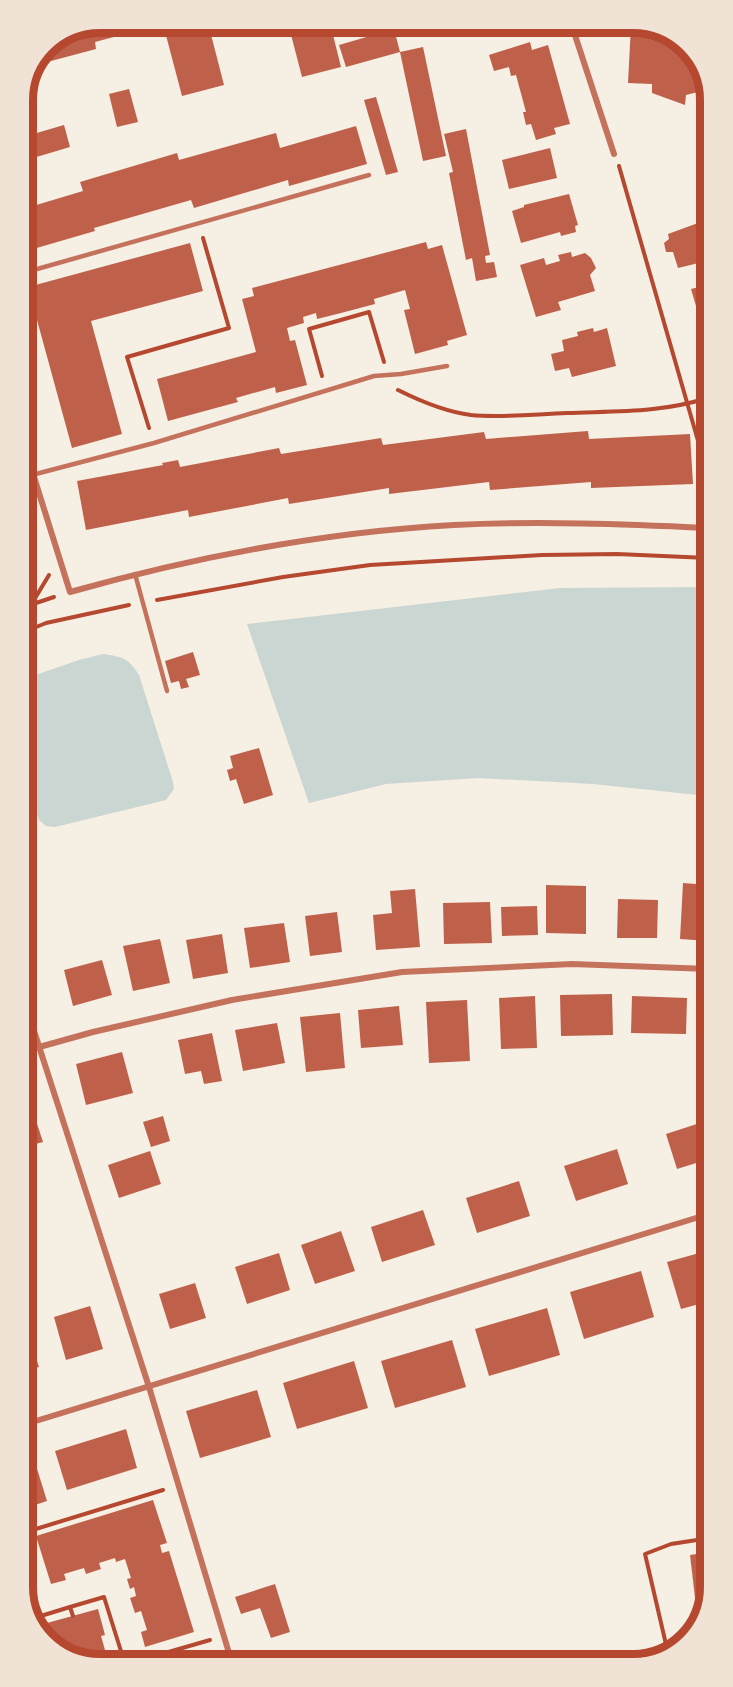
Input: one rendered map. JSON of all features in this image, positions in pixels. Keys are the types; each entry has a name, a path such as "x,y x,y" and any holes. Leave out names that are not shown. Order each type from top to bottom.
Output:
{"street":[{"path":"574,33 614,154"},
{"path":"33,479 70,592 135,574 225,554 291,542 401,529 510,523 700,528"},
{"path":"33,1049 93,1032 232,1000 402,972 572,964 700,969"},
{"path":"33,1030 149,1387 229,1654"},
{"path":"33,1422 700,1217"}],"lane":[{"path":"33,270 369,176"},
{"path":"33,476 154,443 374,376 447,366"},
{"path":"135,574 167,691"}],"path":[{"path":"614,154 621,171 700,446"},
{"path":"149,428 127,357 229,328 198,223"},
{"path":"326,391 309,329 369,312 388,375 398,390 436,405 471,414 638,412 700,400"},
{"path":"33,628 46,623 227,586 370,565 542,555 617,554 700,558"},
{"path":"33,602 58,559"},
{"path":"33,604 70,592"},
{"path":"33,1530 178,1485"},
{"path":"66,1520 68,1526"},
{"path":"666,1645 645,1554 671,1544 700,1540"},
{"path":"40,1616 104,1598 123,1654"},
{"path":"70,1607 74,1616"},
{"path":"161,1654 223,1636"}],"shaded area":[{"path":"700,587 700,795 593,784 478,778 386,784 309,803 247,624 560,588"},
{"path":"103,654 124,659 132,665 139,675 174,789 166,800 55,827 46,826 39,820 33,803 33,676"}],"building":[{"path":"129,33 95,42 96,49 44,63 63,44 74,38 87,34"},
{"path":"165,33 211,33 224,85 182,96"},
{"path":"291,33 332,33 341,67 302,77"},
{"path":"380,33 395,33 400,52 346,67 339,45"},
{"path":"631,33 638,33 659,38 674,47 693,70 699,92 686,95 685,105 652,93 652,84 628,83"},
{"path":"530,42 532,50 548,45 570,124 554,128 556,134 536,140 531,124 526,125 523,112 526,112 516,75 511,76 509,67 494,71 489,55"},
{"path":"423,47 446,156 423,161 400,52"},
{"path":"129,89 138,122 117,127 109,94"},
{"path":"376,97 398,172 386,175 364,100"},
{"path":"64,125 70,147 33,158 33,134"},
{"path":"356,126 367,164 289,186 288,180 194,208 191,200 94,228 95,231 33,249 33,206 83,191 80,182 177,153 179,160 276,133 280,148"},
{"path":"466,129 490,255 485,256 486,263 494,262 497,277 476,281 472,258 466,260 449,173 453,172 444,134"},
{"path":"550,148 557,178 509,189 502,160"},
{"path":"569,194 578,225 575,226 576,232 561,236 560,232 521,243 512,211 524,205"},
{"path":"698,223 700,226 700,263 678,268 673,252 666,252 664,243 669,239 668,234"},
{"path":"426,242 428,249 442,245 467,335 447,341 448,345 415,354 404,310 410,309 405,290 374,299 375,304 341,313 317,319 316,313 303,317 304,323 287,328 290,341 295,340 307,385 276,393 275,387 236,398 238,402 168,421 157,379 256,352 242,299 254,296 252,288"},
{"path":"190,243 203,291 91,321 122,434 72,448 33,305 33,286"},
{"path":"571,252 572,257 585,253 591,258 596,268 590,275 595,291 558,302 561,310 536,317 520,265 544,258 546,265 560,261 558,255"},
{"path":"700,287 700,320 691,289"},
{"path":"593,328 594,332 607,328 616,366 572,377 569,368 555,371 551,354 564,351 562,340 578,336 577,332"},
{"path":"588,431 589,439 690,434 693,484 591,488 591,482 490,490 489,482 389,494 389,488 289,504 288,498 189,517 188,510 86,530 77,481 163,465 162,463 178,460 180,467 279,448 281,454 381,438 383,445 484,432 486,439"},
{"path":"193,652 200,675 186,679 189,687 181,689 179,681 171,683 165,661"},
{"path":"259,748 273,795 244,804 236,779 230,781 227,770 233,768 230,756"},
{"path":"683,883 700,884 700,940 680,939"},
{"path":"546,885 586,886 586,934 546,933"},
{"path":"415,889 420,947 376,950 373,915 392,913 390,891"},
{"path":"618,899 658,900 657,938 617,938"},
{"path":"490,902 492,943 444,944 443,903"},
{"path":"537,906 538,935 502,936 501,907"},
{"path":"337,912 342,952 310,956 305,916"},
{"path":"284,923 290,962 250,968 244,928"},
{"path":"222,934 228,973 193,979 186,940"},
{"path":"160,939 170,983 133,991 123,946"},
{"path":"102,960 112,995 73,1006 64,970"},
{"path":"612,994 613,1035 561,1036 560,995"},
{"path":"535,996 537,1048 501,1049 499,998"},
{"path":"632,996 687,998 686,1034 631,1033"},
{"path":"467,1000 470,1061 429,1063 426,1002"},
{"path":"399,1006 403,1045 361,1048 358,1010"},
{"path":"340,1013 345,1068 306,1072 300,1017"},
{"path":"277,1023 285,1063 243,1071 235,1030"},
{"path":"212,1033 222,1081 204,1084 201,1071 185,1074 178,1040"},
{"path":"122,1052 133,1093 86,1105 76,1064"},
{"path":"33,1111 43,1142 33,1145"},
{"path":"163,1116 170,1141 151,1147 143,1122"},
{"path":"700,1123 700,1162 677,1169 666,1134"},
{"path":"617,1149 628,1184 576,1201 564,1166"},
{"path":"150,1151 161,1184 119,1198 108,1165"},
{"path":"519,1181 530,1216 477,1233 466,1198"},
{"path":"423,1210 435,1245 382,1262 371,1227"},
{"path":"341,1231 355,1271 315,1284 301,1245"},
{"path":"279,1253 290,1290 247,1304 235,1267"},
{"path":"700,1253 700,1304 681,1309 667,1262"},
{"path":"641,1271 654,1317 584,1339 570,1292"},
{"path":"195,1283 206,1318 170,1329 159,1294"},
{"path":"90,1306 103,1349 66,1360 54,1317"},
{"path":"547,1308 560,1355 489,1376 475,1329"},
{"path":"452,1340 466,1387 395,1408 381,1361"},
{"path":"33,1348 39,1367 33,1369"},
{"path":"354,1361 368,1408 297,1429 283,1383"},
{"path":"257,1390 271,1437 200,1458 186,1411"},
{"path":"126,1429 137,1468 67,1490 55,1451"},
{"path":"33,1459 47,1501 33,1506"},
{"path":"153,1500 167,1543 160,1545 162,1553 169,1551 194,1632 145,1647 141,1632 147,1630 141,1611 135,1613 130,1598 136,1596 134,1587 130,1589 127,1579 131,1578 125,1559 116,1562 115,1558 99,1563 101,1569 86,1574 84,1568 64,1574 66,1580 51,1584 36,1536"},
{"path":"700,1554 700,1587 696,1608 690,1555"},
{"path":"275,1584 290,1632 271,1638 260,1608 241,1614 235,1597"},
{"path":"98,1609 105,1635 101,1636 105,1650 87,1653 66,1645 44,1624"}]}
